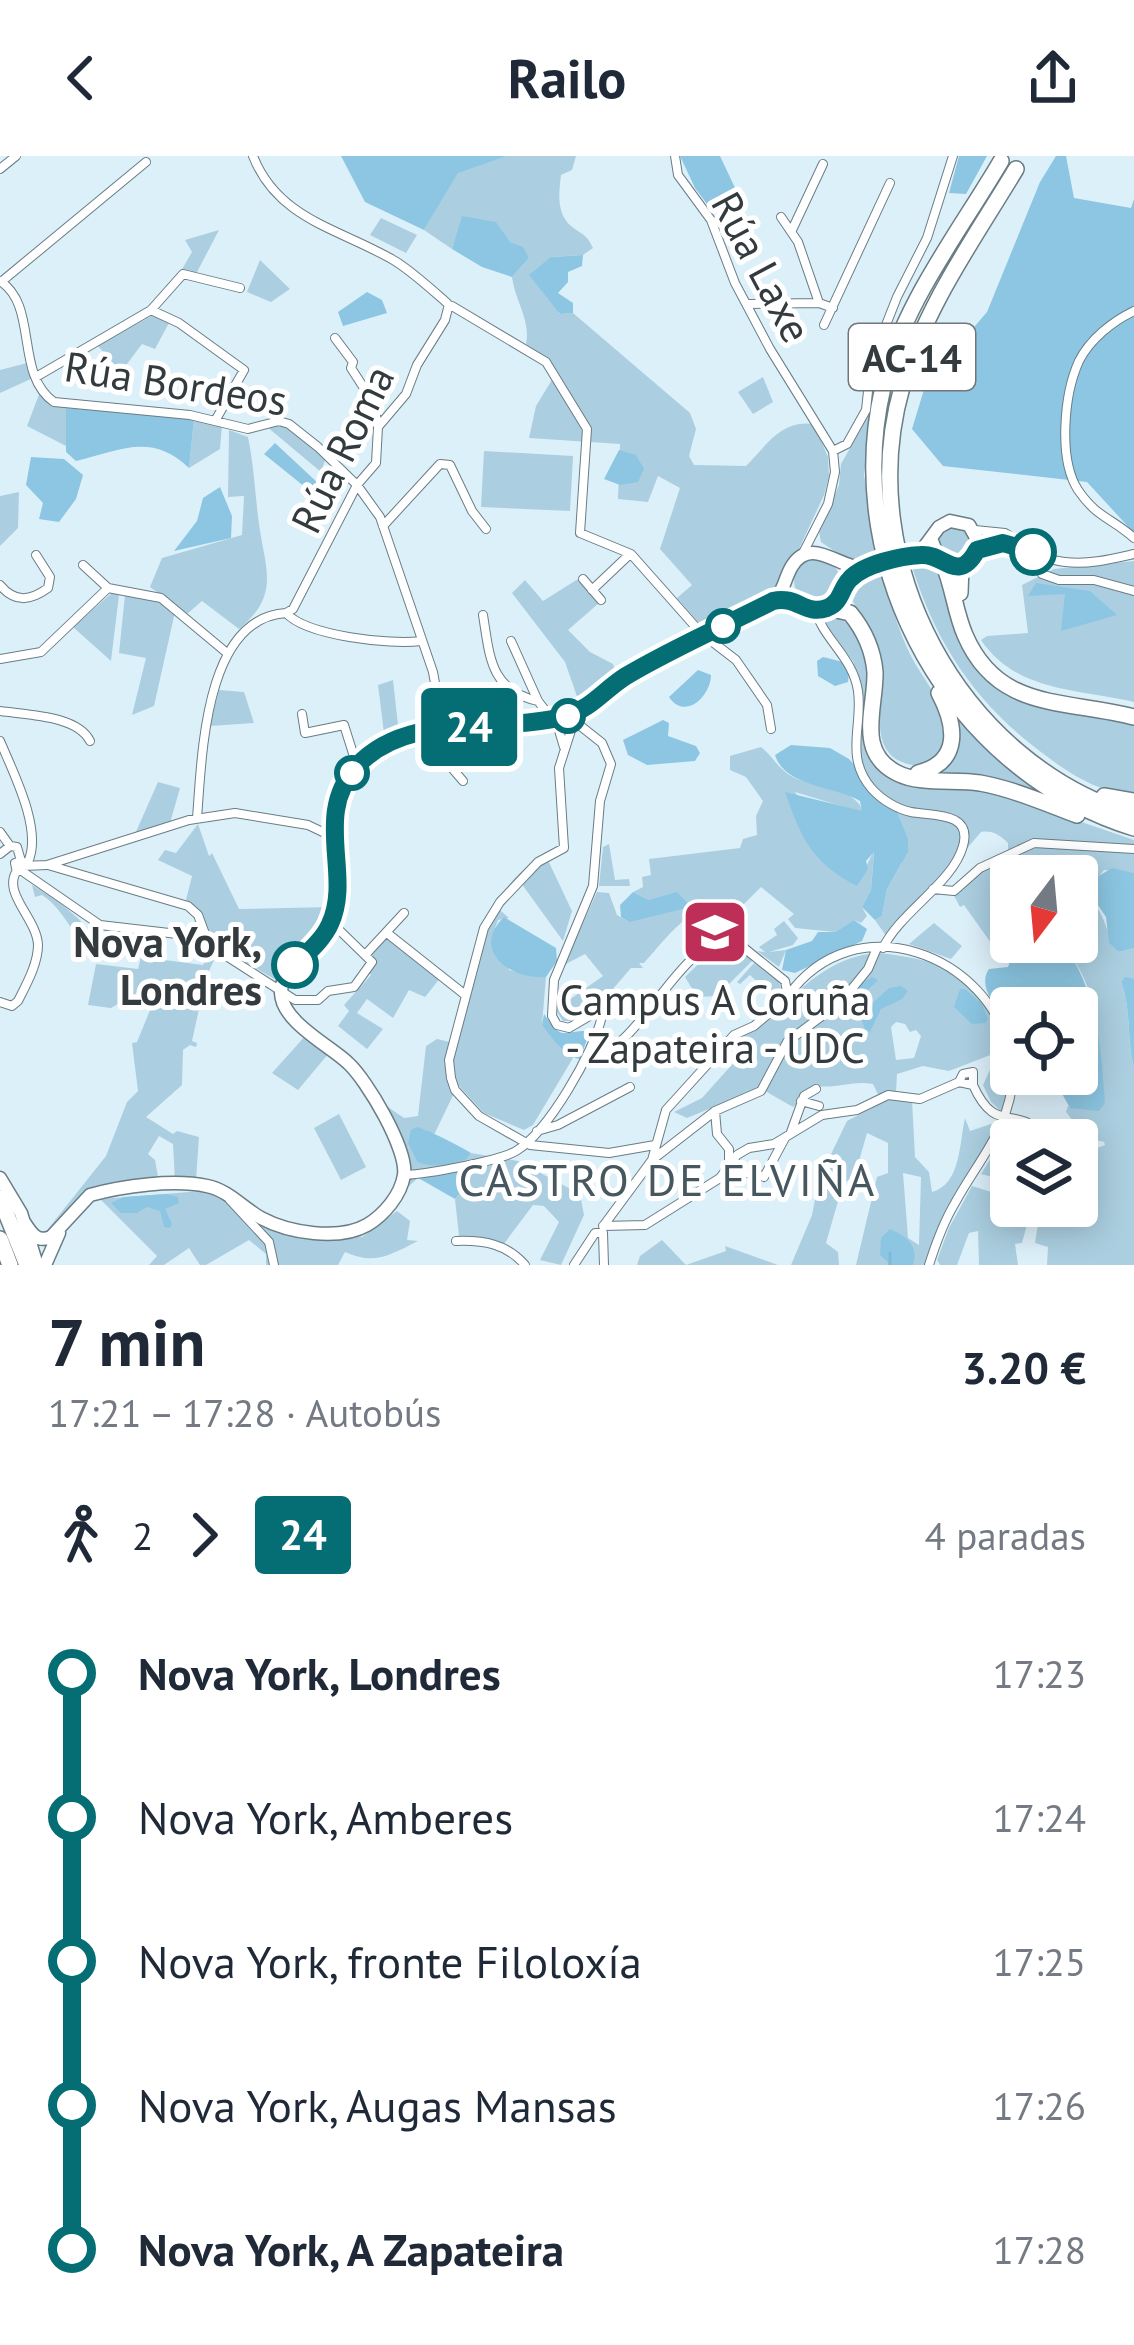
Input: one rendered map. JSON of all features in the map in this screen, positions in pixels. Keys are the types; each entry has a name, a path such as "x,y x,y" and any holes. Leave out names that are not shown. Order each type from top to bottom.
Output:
{"highway":[{"name":"AC-14","path":"1134,809 1073,789 985,720 941,662 919,622 892,514 895,418 910,363 1009,165 903,332 883,383 873,436 874,488 884,552 914,640 940,683 994,747 1071,802 1134,832"},
{"path":"937,553 966,638 997,681 1029,697 1134,713"},
{"path":"961,566 958,585 966,619 982,651 1002,675 1036,692 1134,713"},
{"path":"844,587 877,654 874,733 878,748 897,768 923,772 947,757 954,728 911,645 899,604"},
{"path":"822,609 850,613 872,652 870,734 874,752 887,766 917,778 998,786 1134,832"},
{"path":"1041,768 1134,809"},
{"path":"0,1198 33,1265"},
{"path":"0,1214 33,1265"},
{"path":"0,1239 10,1265"}],"main road":[{"path":"33,1265 90,1195 106,1190 200,1185 228,1195 272,1222 336,1233 352,1231 376,1218 396,1195 404,1175 400,1150 365,1082 292,1016 280,990 287,973 331,922 337,893 333,837 340,796 357,766 382,747 422,733 583,715 622,678 773,601 794,600 822,609 866,568 919,554 937,553 961,566 977,550 974,529 963,521 950,520 939,526 937,553"},
{"path":"773,601 801,556 821,553 866,568"},
{"path":"837,561 844,587"},
{"path":"788,579 794,600"},
{"path":"0,1178 34,1237 44,1240 68,1219"},
{"path":"24,1222 33,1265"}],"street":[{"path":"0,169 16,156"},
{"path":"253,156 274,193 304,219 399,264 449,306 546,362 587,429 580,533 631,554 704,635 736,660 771,716 771,729"},
{"name":"Rúa Laxe","path":"675,156 678,176 711,220 735,283 770,349 833,451"},
{"path":"801,556 832,489 833,451 848,444 866,410 871,363 927,238 953,156"},
{"path":"0,282 146,162"},
{"path":"791,232 823,164"},
{"path":"824,326 890,183"},
{"path":"781,217 819,303"},
{"path":"36,377 151,310 183,274 240,288"},
{"name":"Rúa Bordeos","path":"0,282 17,298 24,340 46,397 64,406 93,405 248,429 268,422 289,424 357,485 383,526 433,672 443,730"},
{"path":"749,304 819,303 833,308"},
{"name":"Rúa Roma","path":"286,613 319,565 357,485 376,463 378,427 406,394 449,306"},
{"path":"151,310 179,323 244,370 215,421"},
{"path":"1134,311 1107,327 1079,362 1070,398 1066,455 1073,480 1096,513 1134,538"},
{"path":"335,338 373,402 378,427"},
{"path":"383,526 440,464 450,465 486,530"},
{"path":"974,529 1005,533 1033,552"},
{"path":"812,535 821,553"},
{"path":"977,550 1003,543 1076,562 1134,554"},
{"path":"592,590 631,554"},
{"path":"0,585 14,598 23,599 48,588 50,578 36,555"},
{"path":"83,566 108,588 161,598 227,653"},
{"path":"1042,574 1134,591"},
{"path":"583,579 601,599"},
{"path":"0,659 40,652 108,588"},
{"path":"604,1265 603,1230 652,1160 716,1111 761,1091 787,1042 842,1001 961,851 961,826 945,814 897,807 872,789 855,754 859,703 852,669 819,622 822,609"},
{"path":"197,818 206,730 227,653 242,631 272,614 286,613 290,619 330,633 421,641"},
{"path":"483,615 491,661 505,687 538,701"},
{"path":"511,641 538,701 561,732 565,748"},
{"path":"0,711 77,726 90,741"},
{"path":"302,714 305,733 344,725 357,766"},
{"path":"404,1175 507,1155 526,1143 586,1057 602,1014 593,1011 569,1028 556,1025 552,1016 557,970 596,876 600,801 611,769 606,748 583,715 565,748 560,769 564,848 538,862 494,910 480,938 449,1060 455,1090 479,1116 526,1143 609,1154 655,1145"},
{"path":"422,733 463,781"},
{"path":"0,742 27,808 32,853 9,879 9,890 38,940 37,956 18,1001 12,1006 0,1002"},
{"path":"21,866 46,865 197,818 244,813 308,825 333,837"},
{"path":"0,832 21,852 21,866"},
{"path":"932,888 954,891 980,868 1034,843 1134,849"},
{"path":"0,854 10,846"},
{"path":"46,865 188,906 198,915 208,943"},
{"path":"21,866 100,925 195,936 295,1000 318,1000 328,992 354,986 372,962 331,922"},
{"path":"366,954 404,913"},
{"path":"387,933 464,994"},
{"path":"586,1057 599,1056 620,1039 718,940 733,939 782,978 800,980"},
{"path":"652,1160 665,1111 734,1035 754,1026 800,980 840,956 880,948 919,952 968,980 990,1004"},
{"path":"782,978 785,999"},
{"path":"574,1265 595,1233 645,1226 720,1178 737,1155 788,1135 822,1115 857,1110 888,1095 920,1099 974,1072 973,1084 982,1107 1012,1119"},
{"path":"536,1131 558,1125 630,1088"},
{"path":"720,1178 752,1172 764,1177 801,1101 816,1089"},
{"path":"929,1265 941,1228 1006,1117 1009,1095"},
{"path":"801,1101 819,1106"},
{"path":"716,1111 718,1134 729,1149 728,1168"},
{"path":"228,1195 269,1242 274,1265"},
{"path":"456,1241 491,1243 514,1252 525,1265"}],"shaded area":[{"path":"341,156 507,156 458,173 424,230 365,202"},
{"path":"507,156 576,156 572,170 561,175 561,209 566,221 593,248 583,255 551,257 559,314 573,313 690,413 696,429 689,456 694,465 746,466 783,430 802,424 814,424 828,457 824,495 774,593 705,630 677,598 692,585 660,549 680,488 658,476 648,502 618,499 620,444 529,438 536,406 553,378 541,355 526,344 512,277 529,258 463,216 452,249 424,230 458,172"},
{"path":"680,156 720,156 737,192 710,208"},
{"path":"959,156 987,156 966,194 949,193"},
{"path":"1056,156 1066,156 1074,198 1131,208 1134,199 1134,533 1087,482 943,466 912,429 926,383 987,312 1040,182"},
{"path":"462,216 496,222 529,258 512,277 482,267 452,249"},
{"path":"381,218 417,235 406,253 370,235"},
{"path":"219,230 196,274 181,271 192,252 185,240"},
{"path":"583,255 582,266 568,272 568,282 558,293 573,303 573,313 560,314 529,275 551,257"},
{"path":"260,260 290,289 271,302 247,292"},
{"path":"367,292 382,300 387,313 343,326 338,312"},
{"path":"155,314 170,321 155,349 142,344 121,372 98,346"},
{"path":"27,363 33,378 0,393 0,370"},
{"path":"763,377 773,402 753,414 738,392"},
{"path":"40,392 54,405 66,408 68,447 27,426"},
{"path":"66,408 194,419 189,468 149,447 76,461 66,452"},
{"path":"872,409 864,475 878,556 849,561 821,542 819,532 839,485 841,464"},
{"path":"194,419 222,426 220,449 189,468"},
{"path":"266,426 288,426 326,458 321,472"},
{"path":"229,430 248,437 267,580 261,604 239,629 202,601 187,614 150,587 162,558 242,535 244,496 228,497"},
{"path":"275,443 319,484 305,487 264,454"},
{"path":"619,450 636,455 644,469 638,482 620,485 604,479"},
{"path":"484,451 573,456 570,511 481,507"},
{"path":"31,457 64,459 83,475 76,499 59,522 39,519 43,503 26,485"},
{"path":"220,487 232,516 231,538 174,551 197,521 203,498"},
{"path":"19,492 18,528 0,546 0,496"},
{"path":"955,526 967,531 972,543 967,555 955,560 943,555 938,543 943,531"},
{"path":"817,558 833,565 840,581 833,597 817,604 801,597 794,581 801,565"},
{"path":"928,560 938,565 987,677 1134,721 1134,796 1100,788 1068,772 981,696 947,648 921,593 911,563"},
{"path":"1134,561 1134,702 1030,679 995,657 981,640 1028,633 1022,585 1054,569"},
{"path":"882,570 905,644 942,710 943,752 919,765 902,762 883,743 880,651 850,593 859,578"},
{"path":"578,579 599,603 568,630 590,652 613,664 617,677 580,705 565,662 512,593 525,580 543,601"},
{"path":"1036,583 1090,591 1117,615 1061,631 1065,594 1028,596"},
{"path":"113,592 119,595 111,661 73,627"},
{"path":"125,595 158,600 175,612 154,706 132,715 146,658 119,653"},
{"path":"831,611 847,624 867,659 880,766 980,787 1134,840 1134,873 1104,870 1098,878 1098,855 999,855 1008,850 1008,843 999,835 981,832 889,940 875,920 882,916 887,889 902,863 862,764 858,746 861,685 853,661 820,619 821,613"},
{"path":"823,657 843,662 848,682 835,686 818,676 817,661"},
{"path":"698,670 711,675 707,691 689,706 675,704 669,697"},
{"path":"393,680 399,734 385,741 378,685"},
{"path":"219,690 244,692 254,723 210,726"},
{"path":"951,709 1007,767 1061,805 924,776 940,768"},
{"path":"663,720 669,723 668,736 696,746 700,753 695,761 647,765 628,755 623,740"},
{"path":"791,745 830,748 849,759 896,810 908,852 887,889 882,916 875,920 862,907 871,890 874,852 857,886 842,877 810,848 785,792 862,811 860,801 789,774 775,755"},
{"path":"761,747 788,774 859,803 864,813 795,792 857,886 874,850 871,890 862,907 867,916 835,932 795,928 788,919 794,914 761,887 743,905 711,906 686,919 639,963 643,968 631,968 600,1004 572,1021 563,1021 557,1012 561,990 569,1000 603,976 585,954 564,965 597,892 609,893 617,915 629,922 649,900 633,892 643,887 642,877 651,875 649,859 740,848 743,839 757,835 756,816 763,801 746,777 730,770 730,756"},
{"path":"158,782 180,788 170,823 135,834"},
{"path":"198,824 209,856 212,853 239,909 330,907 320,929 276,980 215,944 203,917 186,900 192,876 158,860 165,850 176,853"},
{"path":"609,844 615,880 629,879 630,886 599,886 603,847"},
{"path":"545,854 572,911 563,941 521,883 500,910 509,918 498,920 495,928 509,970 546,977 542,1025 573,1058 533,1125 524,1130 484,1113 458,1085 433,1137 426,1130 408,1144 417,1162 453,1163 466,1160 471,1153 518,1161 580,1194 584,1215 561,1265 540,1260 559,1222 544,1206 533,1205 503,1245 459,1236 455,1199 459,1195 421,1175 409,1186 411,1166 385,1105 404,1118 418,1116 426,1046 437,1039 450,1042 470,963 490,913 522,871"},
{"path":"990,860 990,942 951,890"},
{"path":"1112,868 1134,873 1134,948 1119,952 1109,943 1106,917 1098,905 1098,876"},
{"path":"32,885 82,922 96,949 81,939 50,901 42,895 35,897"},
{"path":"633,892 649,900 677,892 691,907 629,922 621,917 620,905"},
{"path":"1098,910 1119,952 1134,948 1134,979 1121,982 1134,1068 1134,1265 1047,1265 1048,1247 1035,1243 1038,1227 1098,1227 1098,1148 1105,1145 1098,1140 1098,1119 1071,1119 1066,1112 1075,1095 1098,1095 1098,987 1088,987 1077,964 1098,963"},
{"path":"504,917 556,948 557,961 546,977 519,974 499,960 491,941"},
{"path":"854,920 867,929 862,941 795,973 782,970 786,950"},
{"path":"784,921 798,938 793,945 769,952 786,950 779,967 757,951 765,952 759,947 777,935 774,929"},
{"path":"934,923 962,946 951,959 909,944"},
{"path":"387,936 441,977 425,997 409,990 393,1018 367,999 357,1013 383,1029 367,1049 338,1026 349,1011 344,1005 371,975 369,955"},
{"path":"719,944 743,949 754,959 717,996 697,997 685,977"},
{"path":"211,949 217,954 206,977 192,1041 196,1047 183,1050 182,1085 146,1117 173,1134 199,1137 196,1180 175,1181 173,1144 159,1136 148,1154 155,1160 159,1182 106,1186 44,1234 106,1156 127,1102 138,1091 132,1043 137,1042 154,993 142,990 111,1008 88,1005 96,964 138,969 141,957 203,965"},
{"path":"880,953 921,960 961,980 990,1013 990,1055 949,1071 923,1066 897,1074 896,1092 912,1100 915,1157 929,1172 932,1192 954,1172 965,1118 970,1131 990,1124 990,1137 945,1211 925,1265 856,1265 877,1177 888,1173 888,1143 867,1133 855,1175 843,1184 826,1243 838,1252 839,1265 791,1265 812,1215 819,1179 847,1121 882,1103 873,1084 816,1086 793,1107 760,1088 687,1118 674,1112 702,1098 745,1050 735,1039 838,963","holes":["896,1022 921,1036 914,1058 896,1060 891,1027","903,1173 921,1177 919,1245 908,1238"]},
{"path":"754,963 777,977 782,991 778,1001 750,975 737,982"},
{"path":"1009,963 1075,963 1086,987 990,987 990,996 985,984 989,969"},
{"path":"872,977 878,980 863,995 865,1010 889,988 901,986 908,991 881,1009 870,1032 856,1000 859,987"},
{"path":"1125,977 1134,979 1134,1068 1121,982"},
{"path":"960,989 982,1004 985,1023 972,1024 954,1007"},
{"path":"544,1014 559,1032 590,1031 580,1059 564,1051 542,1025"},
{"path":"306,1035 329,1053 298,1090 272,1073"},
{"path":"1098,1036 1105,1103 1099,1111 1070,1108 1063,1095 1098,1095"},
{"path":"990,1070 990,1095 1006,1095 1003,1113 991,1102 983,1085"},
{"path":"339,1114 366,1167 341,1180 314,1128"},
{"path":"417,1127 471,1153 466,1160 448,1164 417,1162 408,1144 411,1130"},
{"path":"459,1168 466,1175 455,1199 420,1179 421,1175"},
{"path":"972,1186 990,1192 990,1227 1026,1227 1022,1243 1015,1244 1018,1265 979,1265 978,1231 969,1233 957,1265 940,1265 937,1260"},
{"path":"202,1191 326,1237 362,1237 397,1211 410,1221 407,1240 418,1241 382,1257 345,1252 338,1265 266,1265 266,1254 249,1240 206,1265 200,1265 189,1248 164,1265 149,1265 157,1256 100,1199"},
{"path":"124,1197 178,1197 179,1203 165,1209 170,1228 164,1227 160,1211 147,1207 121,1213 111,1203"},
{"path":"890,1229 911,1243 913,1265 891,1265 880,1255 881,1238"},
{"path":"662,1240 686,1265 637,1265 640,1256"},
{"path":"725,1246 778,1265 686,1265 726,1251"}],"waterway":[{"path":"890,1253 890,1265"}],"bus line":[{"name":"24","path":"295,965 328,929 335,911 333,837 340,796 357,766 382,747 422,733 571,715 622,678 773,601 789,598 807,609 828,608 840,598 845,584 866,568 919,554 961,566 977,550 1003,543 1033,552"}],"place":[{"name":"Campus A Coruña - Zapateira - UDC","path":"715,932"},
{"name":"Nova York, Londres","path":"295,965"}],"district":[{"name":"CASTRO DE ELVIÑA","path":"668,1179"}]}
